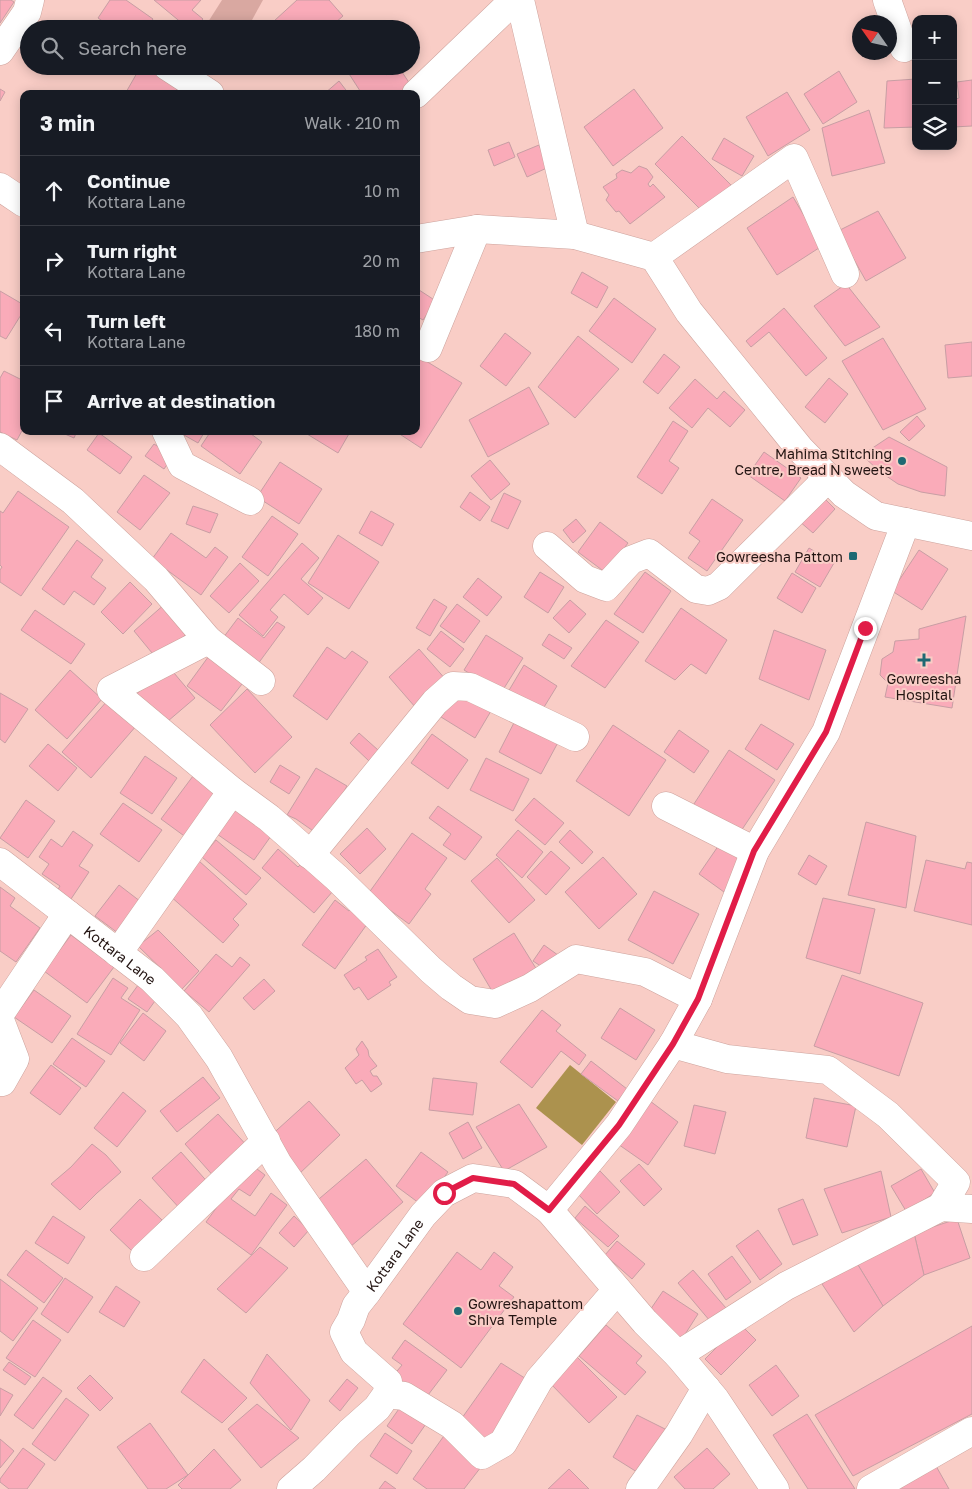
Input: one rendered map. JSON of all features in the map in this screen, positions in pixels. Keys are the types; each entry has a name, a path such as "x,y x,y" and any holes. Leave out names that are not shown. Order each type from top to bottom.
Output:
{"street":[{"path":"21,20 27,12 30,0"},
{"path":"420,90 514,0"},
{"path":"520,0 575,234"},
{"path":"887,0 904,48"},
{"path":"0,51 20,22"},
{"path":"180,75 204,90"},
{"path":"654,257 794,158 845,274"},
{"path":"0,187 20,200"},
{"path":"428,348 477,229"},
{"path":"420,238 477,229 575,234 654,257 689,312 800,449 844,494 876,516 972,536"},
{"path":"168,435 182,465 250,501"},
{"path":"0,447 72,501 156,579 208,640 261,681"},
{"path":"547,546 585,579 606,587 631,560 649,553 696,589 708,591 720,586 828,478"},
{"path":"549,1210 619,1125 673,1044 698,999 754,851 826,732 906,522"},
{"path":"208,640 112,690 232,791 269,818 338,878 431,970 451,987 470,1000 495,1004 530,988 576,959 644,972 698,999"},
{"path":"310,855 435,702 453,686 470,686 575,737"},
{"path":"118,953 232,791"},
{"path":"666,806 754,851"},
{"name":"Kottara Lane","path":"0,862 152,979 189,1016 219,1058 278,1164 368,1292 423,1215 444,1193 473,1178 514,1184 549,1210 645,1322 678,1355 715,1399 775,1489"},
{"path":"0,1014 67,914"},
{"path":"0,1020 15,1059 2,1082"},
{"path":"673,1044 727,1059 828,1070 888,1115 956,1182 942,1207"},
{"path":"144,1257 266,1141"},
{"path":"678,1355 786,1286 942,1207 972,1209"},
{"path":"387,1394 404,1396 452,1425 482,1455 504,1443 540,1380 617,1290"},
{"path":"291,1489 377,1408 387,1394 388,1382 354,1352 344,1332 356,1306 368,1292"},
{"path":"640,1489 679,1434 706,1388"},
{"path":"871,1489 972,1431"}],"shaded area":[{"path":"222,0 263,0 252,20 209,20"},
{"path":"570,1065 616,1102 582,1145 536,1108"}],"building":[{"path":"0,0 11,0 14,2 0,23"},
{"path":"110,0 126,0 153,19 101,20 98,18"},
{"path":"154,0 201,0 192,10 202,20 178,20"},
{"path":"297,0 329,0 343,16 338,20 275,20"},
{"path":"839,71 857,102 823,124 804,94"},
{"path":"136,75 157,75 178,87 176,90 127,90"},
{"path":"350,75 404,75 410,84 402,90 359,90"},
{"path":"912,79 912,127 884,128 887,81"},
{"path":"972,80 972,126 957,127 957,99 959,98 957,82"},
{"path":"339,81 346,90 329,90"},
{"path":"0,89 5,92 0,101"},
{"path":"634,89 663,128 613,166 584,127"},
{"path":"787,92 810,130 768,156 746,117"},
{"path":"869,110 885,163 832,176 822,128"},
{"path":"682,136 731,185 703,212 655,164"},
{"path":"724,138 754,156 742,176 712,159"},
{"path":"509,142 515,157 494,166 488,150"},
{"path":"539,145 549,167 527,177 517,154"},
{"path":"639,166 647,169 653,177 648,184 650,187 653,184 665,197 630,224 606,200 609,195 603,187 617,178 616,174 622,170 631,173"},
{"path":"793,197 822,246 777,275 747,228"},
{"path":"878,211 906,258 866,281 838,231"},
{"path":"582,272 608,287 597,308 571,293"},
{"path":"846,284 880,327 845,346 814,306"},
{"path":"0,291 20,303 20,316 6,339 0,336"},
{"path":"420,291 436,301 423,320 420,318"},
{"path":"614,298 656,329 632,363 589,331"},
{"path":"784,308 827,358 806,376 769,332 751,347 746,341"},
{"path":"505,333 531,353 506,386 480,366"},
{"path":"578,336 619,369 575,418 538,387"},
{"path":"883,338 926,409 883,430 842,361"},
{"path":"972,342 972,376 948,378 945,345"},
{"path":"664,354 680,367 658,394 643,382"},
{"path":"420,357 462,383 421,448 401,435 420,435"},
{"path":"4,371 20,379 20,434 17,440 0,432 0,378"},
{"path":"829,378 848,394 825,423 805,407"},
{"path":"695,379 717,399 724,391 745,410 730,427 708,408 692,428 669,408"},
{"path":"529,387 549,424 488,457 469,420"},
{"path":"917,416 925,426 909,441 900,432"},
{"path":"673,421 688,431 669,461 679,468 662,494 637,477"},
{"path":"98,435 102,435 132,457 120,474 87,450"},
{"path":"184,435 203,435 198,443"},
{"path":"208,435 252,435 262,442 240,474 201,446"},
{"path":"309,435 348,435 338,453"},
{"name":"Mahima Stitching Centre, Bread N sweets","path":"889,437 947,467 945,496 921,492 898,484 879,471 862,455"},
{"path":"154,444 173,456 164,469 145,456"},
{"path":"764,452 801,478 785,501 748,475"},
{"path":"490,460 510,484 491,500 471,476"},
{"path":"280,462 322,489 299,524 257,497"},
{"path":"144,475 170,493 140,530 117,512"},
{"path":"18,491 69,527 21,596 0,582 0,570 2,567 0,565 0,511 3,513"},
{"path":"470,492 490,507 480,521 460,507"},
{"path":"504,493 521,501 508,529 491,521"},
{"path":"822,496 835,509 813,533 799,521"},
{"path":"712,499 743,520 707,571 688,558 700,541 689,533"},
{"path":"193,506 218,514 210,533 186,524"},
{"path":"371,511 394,524 382,546 359,533"},
{"path":"272,516 298,534 268,576 242,557"},
{"path":"576,519 586,531 573,543 563,530"},
{"path":"600,522 628,543 606,573 578,552"},
{"path":"171,533 206,558 215,547 228,557 201,595 152,559"},
{"path":"338,535 379,562 349,609 308,583"},
{"path":"77,540 103,560 91,577 106,588 94,605 74,591 64,605 42,589"},
{"path":"302,543 319,558 301,579 323,598 308,615 284,594 270,610 278,617 263,636 239,615"},
{"path":"809,548 834,563 820,587 795,572"},
{"path":"919,550 948,569 922,610 892,591"},
{"path":"240,563 259,581 229,613 210,596"},
{"path":"540,572 564,587 548,613 524,597"},
{"path":"645,572 671,591 643,633 614,614"},
{"path":"792,573 816,588 802,613 777,598"},
{"path":"478,578 502,597 487,616 463,597"},
{"path":"130,582 152,604 123,634 101,612"},
{"path":"434,599 447,607 430,636 416,628"},
{"path":"570,600 586,614 569,633 553,618"},
{"path":"166,603 190,631 157,659 134,631"},
{"path":"457,604 480,621 464,643 440,626"},
{"path":"681,608 727,640 706,674 691,664 675,680 645,661"},
{"path":"35,610 85,644 71,664 21,630"},
{"path":"966,616 952,708 885,697 888,683 880,675 882,659 893,652 895,641 919,639 919,629"},
{"path":"238,618 264,638 277,622 285,627 252,672 217,646"},
{"path":"606,620 639,642 605,688 571,666"},
{"path":"774,630 826,650 809,700 759,679"},
{"path":"441,631 464,649 450,667 427,649"},
{"path":"549,634 572,648 564,659 542,645"},
{"path":"486,635 523,658 501,693 464,670"},
{"path":"327,647 345,659 352,651 368,662 327,720 293,696"},
{"path":"214,649 249,675 221,711 187,686"},
{"path":"419,649 447,681 416,708 389,677"},
{"path":"524,665 557,686 541,712 508,692"},
{"path":"169,667 195,698 161,727 135,695"},
{"path":"70,670 102,699 67,739 35,710"},
{"path":"247,689 292,737 255,773 210,725"},
{"path":"458,690 491,711 475,738 441,717"},
{"path":"0,693 28,709 5,743 0,739"},
{"path":"108,700 137,725 91,778 62,752"},
{"path":"519,713 562,735 541,774 499,752"},
{"path":"761,724 794,744 777,770 745,749"},
{"path":"613,725 666,760 629,816 576,781"},
{"path":"679,730 709,751 694,773 664,752"},
{"path":"359,733 378,750 369,761 350,743"},
{"path":"432,734 468,760 448,789 411,763"},
{"path":"48,744 77,768 58,791 29,766"},
{"path":"729,750 775,780 737,837 692,807"},
{"path":"145,756 177,778 152,814 120,793"},
{"path":"486,758 529,779 513,811 470,790"},
{"path":"280,765 300,777 289,794 270,782"},
{"path":"316,768 347,786 319,835 287,815"},
{"path":"193,776 219,795 187,838 161,819"},
{"path":"534,798 564,823 545,845 515,820"},
{"path":"26,800 55,821 28,858 0,838"},
{"path":"123,803 162,830 139,862 100,834"},
{"path":"438,806 482,837 465,860 443,845 451,834 429,818"},
{"path":"234,809 271,836 254,860 217,834"},
{"path":"866,822 916,836 906,908 848,895"},
{"path":"367,828 386,849 360,874 340,854"},
{"path":"518,830 543,852 522,878 496,855"},
{"path":"570,830 593,852 582,864 559,842"},
{"path":"73,831 93,845 79,866 89,872 69,902 56,893 60,886 42,874 49,864 39,857 51,839 62,847"},
{"path":"412,833 447,858 425,889 431,894 409,924 368,894"},
{"path":"216,840 261,878 246,895 202,857"},
{"path":"721,842 747,859 724,892 699,874"},
{"path":"278,849 298,867 301,864 333,891 314,913 262,868"},
{"path":"551,851 570,868 546,895 527,877"},
{"path":"809,855 827,866 816,885 798,874"},
{"path":"603,857 637,894 599,929 565,892"},
{"path":"497,858 535,900 509,923 471,881"},
{"path":"926,860 965,869 967,862 972,863 972,925 914,911"},
{"path":"199,861 247,904 233,919 239,925 223,943 169,895"},
{"path":"119,885 145,905 122,936 95,916"},
{"path":"0,887 15,898 10,906 40,928 16,962 0,951"},
{"path":"654,891 699,914 673,964 628,940"},
{"path":"823,898 875,909 860,974 806,958"},
{"path":"335,900 349,911 352,907 370,920 335,969 302,945"},
{"path":"158,930 199,971 182,989 138,946"},
{"path":"514,933 537,970 495,996 473,959"},
{"path":"71,935 114,967 87,1003 44,971"},
{"path":"544,945 562,958 551,973 533,961"},
{"path":"378,949 397,977 389,982 391,985 368,1000 359,987 354,990 344,975 367,960 365,957"},
{"path":"216,954 232,967 240,957 250,965 209,1012 184,991"},
{"path":"842,975 923,1003 899,1076 814,1046"},
{"path":"113,978 128,988 121,998 140,1010 111,1055 77,1034"},
{"path":"264,979 275,991 254,1010 243,998"},
{"path":"141,981 160,994 147,1012 128,999"},
{"path":"34,990 71,1016 52,1043 14,1017"},
{"path":"620,1008 655,1030 636,1060 601,1038"},
{"path":"542,1010 561,1025 556,1031 586,1055 579,1065 561,1051 532,1088 500,1062"},
{"path":"143,1013 166,1031 144,1061 120,1043"},
{"path":"72,1038 105,1061 86,1087 53,1064"},
{"path":"362,1041 368,1050 369,1056 377,1066 370,1071 373,1076 377,1076 382,1084 371,1092 362,1080 356,1084 345,1068 359,1055 356,1049"},
{"path":"591,1061 627,1089 618,1101 581,1074"},
{"path":"51,1065 81,1088 60,1115 30,1093"},
{"path":"203,1077 220,1098 177,1132 160,1111"},
{"path":"433,1078 477,1083 473,1115 429,1110"},
{"path":"123,1092 146,1111 117,1147 94,1128"},
{"path":"646,1098 678,1122 648,1165 615,1142"},
{"path":"814,1098 856,1106 847,1147 806,1138"},
{"path":"309,1101 340,1135 299,1174 267,1139"},
{"path":"519,1104 547,1147 504,1171 476,1127"},
{"path":"694,1105 726,1112 715,1154 684,1146"},
{"path":"218,1114 249,1148 216,1179 185,1144"},
{"path":"468,1122 482,1148 463,1159 449,1133"},
{"path":"92,1144 106,1155 121,1172 80,1210 51,1184 71,1167"},
{"path":"181,1152 211,1186 182,1211 152,1178"},
{"path":"421,1152 448,1172 423,1206 396,1186"},
{"path":"366,1159 403,1202 350,1247 313,1204"},
{"path":"249,1163 265,1175 250,1196 239,1189 231,1199 255,1216 271,1193 287,1205 251,1255 206,1222"},
{"path":"639,1164 662,1189 644,1206 620,1181"},
{"path":"921,1169 935,1193 906,1211 891,1186"},
{"path":"600,1171 620,1192 597,1214 577,1193"},
{"path":"881,1171 891,1217 842,1233 824,1189"},
{"path":"140,1199 162,1220 132,1251 110,1230"},
{"path":"803,1199 818,1235 793,1245 778,1209"},
{"path":"585,1206 619,1236 608,1247 575,1218"},
{"path":"53,1216 85,1237 68,1264 35,1243"},
{"path":"294,1216 309,1230 294,1247 279,1233"},
{"path":"957,1219 970,1258 924,1275 914,1233"},
{"path":"758,1230 782,1264 760,1280 736,1246"},
{"path":"914,1233 924,1275 883,1306 855,1260"},
{"path":"617,1241 645,1264 632,1279 605,1255"},
{"path":"260,1247 288,1268 246,1313 217,1289"},
{"path":"26,1250 63,1278 44,1303 7,1275"},
{"name":"Gowreshapattom Shiva Temple","path":"457,1252 481,1270 494,1252 513,1267 499,1286 514,1297 461,1368 403,1324"},
{"path":"732,1256 751,1282 726,1300 708,1274"},
{"path":"855,1260 883,1306 854,1332 822,1284"},
{"path":"693,1270 726,1308 710,1321 678,1283"},
{"path":"65,1278 93,1297 68,1333 41,1314"},
{"path":"0,1279 38,1308 13,1341 0,1331"},
{"path":"116,1286 140,1302 124,1327 99,1312"},
{"path":"663,1291 698,1314 682,1339 646,1316"},
{"path":"33,1320 61,1340 35,1377 6,1358"},
{"path":"740,1324 756,1340 721,1375 705,1359"},
{"path":"606,1325 642,1356 636,1363 646,1372 625,1395 579,1356"},
{"path":"972,1326 972,1414 853,1476 815,1415"},
{"path":"405,1340 447,1370 425,1399 393,1376 402,1365 392,1358"},
{"path":"267,1354 310,1400 291,1430 250,1383"},
{"path":"575,1355 617,1397 589,1423 548,1381"},
{"path":"204,1359 247,1398 222,1423 181,1392"},
{"path":"9,1362 31,1377 25,1385 3,1370"},
{"path":"501,1363 531,1382 484,1448 457,1425"},
{"path":"776,1365 799,1396 772,1416 749,1385"},
{"path":"90,1375 113,1398 100,1411 77,1388"},
{"path":"43,1377 62,1391 33,1429 14,1415"},
{"path":"347,1379 358,1388 340,1411 329,1401"},
{"path":"0,1388 13,1395 0,1416"},
{"path":"66,1398 89,1415 55,1461 32,1444"},
{"path":"403,1403 428,1421 412,1444 387,1426"},
{"path":"257,1404 299,1438 261,1468 228,1429"},
{"path":"807,1414 855,1489 808,1489 773,1435"},
{"path":"637,1415 673,1433 645,1477 613,1457"},
{"path":"150,1423 188,1475 166,1489 148,1489 117,1447"},
{"path":"385,1433 412,1451 397,1474 370,1456"},
{"path":"446,1433 481,1467 464,1489 427,1489 413,1479"},
{"path":"0,1439 14,1451 0,1468"},
{"path":"23,1448 45,1464 27,1489 9,1489 0,1482 0,1479"},
{"path":"707,1448 730,1474 713,1489 685,1489 674,1477"},
{"path":"214,1449 241,1480 230,1489 182,1489 178,1485"},
{"path":"936,1466 949,1489 898,1489"},
{"path":"569,1469 589,1489 548,1489"},
{"path":"385,1481 396,1489 379,1489"}],"place":[{"name":"Mahima Stitching Centre, Bread N sweets","path":"902,461"},
{"name":"Gowreesha Pattom","path":"853,556"},
{"name":"Gowreesha Hospital","path":"924,660"},
{"name":"Gowreshapattom Shiva Temple","path":"458,1311"}],"route":[{"path":"444,1193 473,1178 514,1184 549,1210 619,1125 673,1044 698,999 754,851 826,732 865,628"}]}
